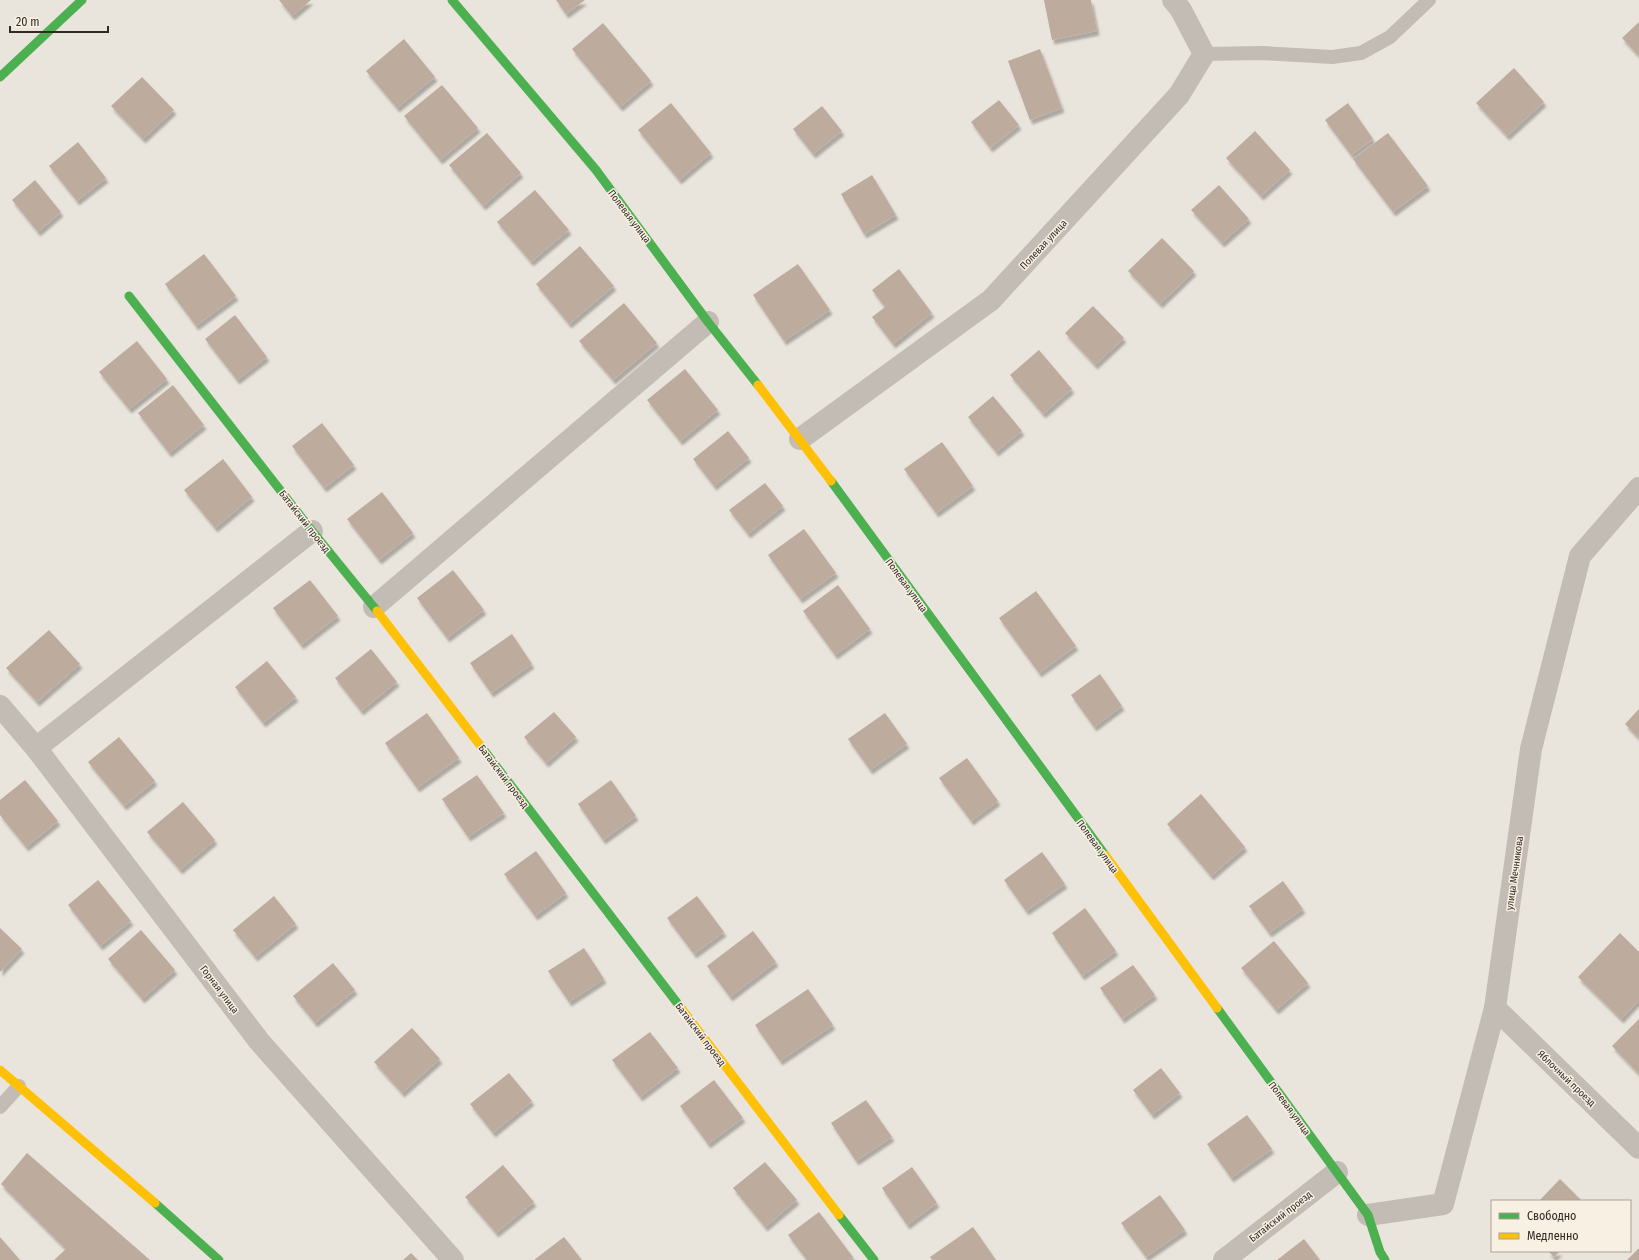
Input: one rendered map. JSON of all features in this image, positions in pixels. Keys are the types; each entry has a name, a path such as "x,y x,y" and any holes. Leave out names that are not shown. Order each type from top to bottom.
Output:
{"street":[{"path":"0,77 82,0"},
{"name":"Полевая улица","path":"452,0 596,170 708,322 800,439 1368,1215 1380,1252 1385,1260"},
{"path":"1173,0 1181,10 1204,54"},
{"name":"Полевая улица","path":"800,439 990,300 1179,95 1204,54"},
{"name":"Батайский проезд","path":"129,296 312,531 374,607 874,1260"},
{"path":"374,607 708,322"},
{"name":"улица Мечникова","path":"1368,1215 1443,1204 1495,1008 1531,749 1580,556 1639,488"},
{"path":"36,748 312,531"},
{"name":"Горная улица","path":"0,706 36,748 259,1041 453,1260"},
{"name":"Яблочный проезд","path":"1495,1008 1639,1148"},
{"path":"0,1070 139,1189 219,1260"},
{"name":"Батайский проезд","path":"1224,1260 1337,1172"}],"lane":[{"path":"1204,54 1262,53 1332,57 1361,53 1390,37 1429,0"},
{"path":"0,1107 18,1086"}],"building":[{"path":"279,0 311,0 292,16"},
{"path":"556,0 585,0 566,14"},
{"path":"1044,0 1091,0 1097,31 1052,40"},
{"path":"1639,22 1639,56 1622,38"},
{"path":"603,23 651,81 620,107 572,49"},
{"path":"404,39 435,77 397,108 366,71"},
{"path":"1040,49 1062,108 1030,120 1008,61"},
{"path":"1514,68 1544,102 1507,136 1476,103"},
{"path":"142,77 174,110 143,139 111,106"},
{"path":"442,85 478,128 440,160 404,116"},
{"path":"999,100 1019,125 990,148 971,122"},
{"path":"671,103 711,153 679,180 638,130"},
{"path":"1348,103 1373,139 1351,155 1325,120"},
{"path":"822,106 842,131 813,154 793,129"},
{"path":"1255,131 1290,170 1261,196 1226,158"},
{"path":"487,133 521,173 483,206 449,165"},
{"path":"1388,133 1428,186 1393,212 1353,159"},
{"path":"78,142 106,178 77,201 49,166"},
{"path":"872,175 896,215 864,234 841,194"},
{"path":"35,180 61,212 38,232 12,200"},
{"path":"1219,185 1249,219 1222,243 1191,210"},
{"path":"535,190 569,230 531,262 497,222"},
{"path":"1162,238 1194,271 1160,304 1128,271"},
{"path":"580,246 614,286 569,324 536,284"},
{"path":"204,254 236,296 196,326 165,284"},
{"path":"798,264 830,310 784,341 753,295"},
{"path":"899,269 932,313 893,344 872,317 885,307 872,290"},
{"path":"624,303 657,343 613,380 579,341"},
{"path":"1093,306 1124,338 1095,365 1065,333"},
{"path":"235,315 267,357 237,380 205,339"},
{"path":"137,341 167,379 129,409 99,372"},
{"path":"1039,350 1072,389 1043,414 1010,375"},
{"path":"685,369 718,410 680,441 647,400"},
{"path":"173,385 204,425 169,453 138,413"},
{"path":"993,396 1022,431 996,452 968,417"},
{"path":"322,423 354,465 324,488 292,446"},
{"path":"728,431 749,458 714,486 693,459"},
{"path":"942,442 973,486 936,513 904,469"},
{"path":"223,459 252,497 215,528 184,490"},
{"path":"765,483 783,506 748,534 729,510"},
{"path":"382,492 413,533 379,560 347,519"},
{"path":"804,529 836,573 800,599 768,555"},
{"path":"453,570 484,610 447,638 417,598"},
{"path":"310,580 338,616 301,645 273,608"},
{"path":"838,585 870,629 835,655 803,611"},
{"path":"1036,591 1076,646 1039,673 999,618"},
{"path":"49,630 80,664 37,702 6,668"},
{"path":"512,634 532,664 491,693 470,663"},
{"path":"371,649 397,682 361,711 335,678"},
{"path":"267,661 296,697 263,723 235,687"},
{"path":"1100,674 1122,706 1094,727 1071,695"},
{"path":"1639,709 1639,738 1625,724"},
{"path":"554,712 576,737 546,763 524,737"},
{"path":"427,713 459,758 417,788 385,743"},
{"path":"885,713 907,744 870,770 848,739"},
{"path":"119,737 155,781 124,806 88,762"},
{"path":"967,758 998,801 971,821 939,778"},
{"path":"477,775 504,813 468,837 442,799"},
{"path":"25,780 58,821 26,847 0,815 0,800"},
{"path":"611,780 636,816 603,840 578,804"},
{"path":"1201,794 1245,847 1211,876 1167,824"},
{"path":"183,802 215,840 180,870 147,832"},
{"path":"536,851 566,893 535,916 504,874"},
{"path":"1042,852 1065,884 1026,911 1004,880"},
{"path":"98,880 131,921 100,946 68,905"},
{"path":"1283,881 1303,909 1269,933 1249,906"},
{"path":"274,896 296,924 255,957 233,930"},
{"path":"697,896 724,932 694,954 667,918"},
{"path":"1085,908 1116,951 1082,976 1052,933"},
{"path":"0,928 22,949 0,972"},
{"path":"141,930 175,970 142,999 108,959"},
{"path":"753,931 776,962 730,997 707,966"},
{"path":"1620,933 1639,952 1639,1000 1621,1019 1578,977"},
{"path":"1274,941 1308,983 1276,1010 1241,968"},
{"path":"584,948 604,979 569,1002 548,971"},
{"path":"333,963 355,990 315,1023 293,996"},
{"path":"1133,965 1155,995 1122,1019 1100,988"},
{"path":"808,989 833,1025 780,1061 755,1025"},
{"path":"1639,1019 1639,1074 1612,1046"},
{"path":"412,1028 440,1059 402,1093 374,1062"},
{"path":"650,1032 678,1068 640,1097 612,1060"},
{"path":"1161,1068 1180,1093 1152,1115 1133,1090"},
{"path":"509,1073 532,1101 493,1133 470,1104"},
{"path":"714,1080 743,1118 708,1144 680,1106"},
{"path":"866,1100 892,1137 856,1161 831,1123"},
{"path":"1247,1115 1272,1149 1231,1178 1207,1144"},
{"path":"27,1153 150,1260 54,1260 66,1249 1,1184"},
{"path":"765,1162 797,1200 765,1227 733,1188"},
{"path":"503,1165 534,1202 496,1233 465,1197"},
{"path":"912,1167 937,1203 907,1225 882,1188"},
{"path":"1560,1179 1581,1200 1540,1200"},
{"path":"1160,1195 1185,1230 1146,1257 1121,1223"},
{"path":"819,1212 853,1257 849,1260 807,1260 788,1235"},
{"path":"973,1227 996,1260 932,1260 930,1257"},
{"path":"0,1237 20,1260 0,1260"},
{"path":"564,1237 582,1260 534,1260"},
{"path":"1304,1239 1320,1260 1277,1260"},
{"path":"1639,1248 1639,1260 1627,1260"},
{"path":"1549,1252 1559,1252 1554,1257"},
{"path":"411,1253 418,1260 403,1260"}],"traffic: fast":[{"path":"0,77 82,0"},
{"path":"452,0 596,170 708,322 758,385"},
{"path":"129,296 312,531 377,611"},
{"path":"831,481 1105,855"},
{"path":"483,749 681,1008"},
{"path":"1217,1008 1368,1215 1380,1252 1385,1260"},
{"path":"155,1203 219,1260"},
{"path":"839,1215 874,1260"}],"traffic: slow":[{"path":"758,385 831,481"},
{"path":"377,611 483,749"},
{"path":"1105,855 1217,1008"},
{"path":"681,1008 839,1215"},
{"path":"0,1070 155,1203"}]}
